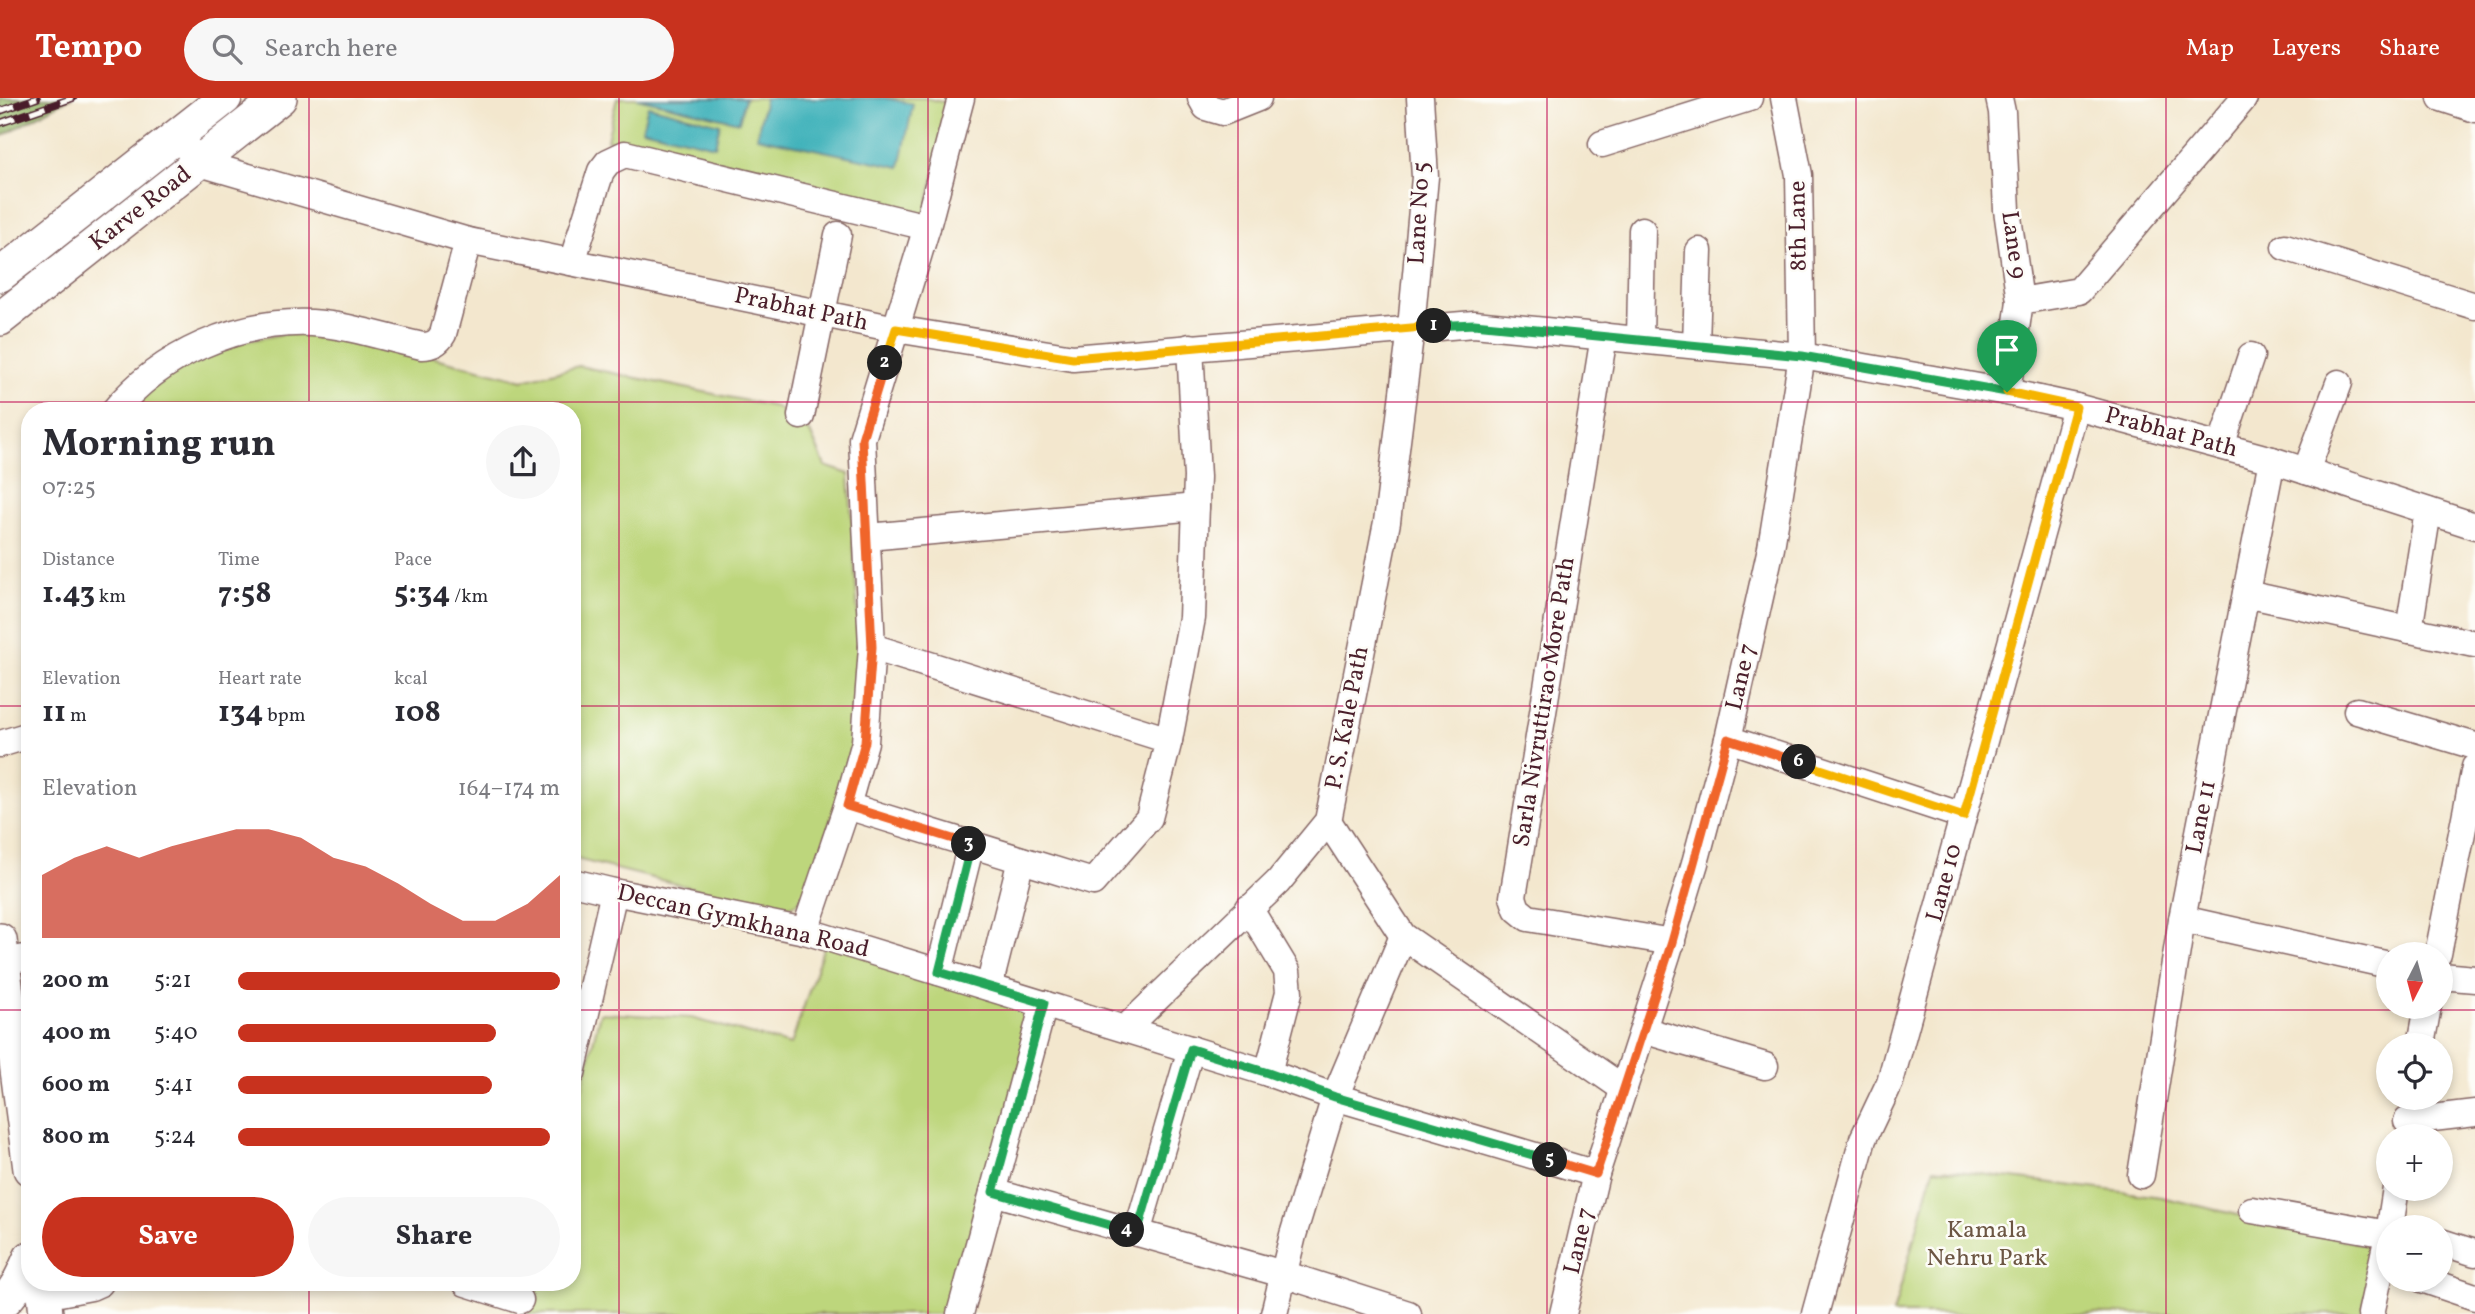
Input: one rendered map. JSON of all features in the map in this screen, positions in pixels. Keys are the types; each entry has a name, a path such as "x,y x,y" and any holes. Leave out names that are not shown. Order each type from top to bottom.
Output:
{"main road":[{"name":"Karve Road","path":"0,275 225,98"},
{"name":"Karve Road","path":"0,319 280,98"},
{"path":"11,953 21,1067"},
{"path":"0,1304 21,1279"}],"street":[{"path":"805,931 847,806 865,742 872,647 862,439 927,227 961,98"},
{"path":"1204,103 1223,111 1258,98"},
{"name":"Lane No 5","path":"1411,328 1425,177 1420,98"},
{"path":"1602,144 1749,98"},
{"name":"8th Lane","path":"1784,98 1800,175 1802,356"},
{"path":"2020,301 2079,291 2244,98"},
{"path":"2441,98 2475,109"},
{"name":"Lane 9","path":"2004,103 2007,210 2020,301 2007,392"},
{"path":"177,136 200,163"},
{"path":"572,262 601,171 608,162 625,154 927,227"},
{"name":"Prabhat Path","path":"200,163 468,241 896,329 1073,358 1474,324 1802,356 2007,392 2076,407 2272,460 2475,526"},
{"path":"1640,340 1642,230"},
{"path":"801,416 838,235"},
{"path":"122,402 165,366 203,345 246,330 289,323 314,323 422,346 434,344 443,334 468,241"},
{"path":"2285,247 2475,306"},
{"path":"1696,345 1699,251"},
{"name":"P. S. Kale Path","path":"1126,1028 1278,882 1328,821 1387,522 1411,328"},
{"name":"Sarla Nivruttirao More Path","path":"1604,336 1513,897 1517,909 1528,918 1672,942"},
{"path":"847,806 1093,882 1149,818 1169,740 1192,618 1197,477 1190,347"},
{"name":"Lane 7","path":"1563,1314 1596,1174 1672,942 1728,739 1771,548 1802,356"},
{"path":"2221,446 2252,356"},
{"path":"2306,471 2339,383"},
{"name":"Lane 10","path":"1815,1314 1863,1139 1890,1082 2076,407"},
{"name":"Lane 11","path":"2141,1175 2182,919 2272,460"},
{"path":"868,537 1196,507"},
{"path":"2409,630 2428,511"},
{"path":"2246,594 2475,644"},
{"path":"872,647 1169,740"},
{"path":"2357,711 2475,746"},
{"path":"0,744 21,738"},
{"path":"1728,739 1964,816"},
{"path":"2440,942 2475,767"},
{"path":"1328,821 1403,936 1624,1088"},
{"path":"939,972 971,845"},
{"path":"989,987 1021,860"},
{"name":"Deccan Gymkhana Road","path":"581,884 805,931 1126,1028 1335,1097 1596,1174"},
{"path":"581,994 583,976 614,892"},
{"path":"1249,908 1287,971 1290,981 1268,1073"},
{"path":"2182,919 2376,962"},
{"path":"1274,1314 1283,1274 1335,1097 1403,936"},
{"path":"2454,977 2475,978"},
{"path":"960,1314 1044,1003"},
{"path":"1643,1030 1765,1066"},
{"path":"1137,1233 1191,1049"},
{"path":"2408,1118 2475,1113"},
{"path":"993,1192 1283,1274 1408,1314"},
{"path":"2252,1210 2376,1227"},
{"path":"2453,1246 2475,1253"},
{"path":"2453,1290 2475,1297"},
{"path":"44,1298 74,1291"},
{"path":"493,1291 520,1299"},
{"path":"2371,1314 2378,1292"}],"green space":[{"path":"0,98 70,98 0,137"},
{"path":"617,98 925,98 951,104 925,214 607,140"},
{"path":"314,328 523,380 579,366 776,407 810,432 825,466 849,474 860,650 857,735 811,885 800,901 792,906 773,908 581,860 581,402 131,402 205,349"},
{"path":"825,943 1036,1007 954,1314 529,1314 534,1291 581,1291 581,1092 600,1013 691,1018 791,1045"},
{"name":"Kamala Nehru Park","path":"1934,1168 2161,1197 2375,1247 2362,1314 1893,1314"}],"water":[{"path":"637,98 745,98 739,122"},
{"path":"765,98 885,98 913,104 900,167 757,137"},
{"path":"648,106 720,124 715,146 642,129"}],"railway":[{"path":"0,111 37,98"},
{"path":"0,123 73,98"}],"route":[{"path":"1474,324 1802,356 2007,392 2076,407 1964,816 1728,739 1672,942 1596,1174 1335,1097 1191,1049 1137,1233 993,1192 1044,1003 939,972 971,845 847,806 865,742 872,647 862,439 896,329 1073,358 1474,324"}]}
